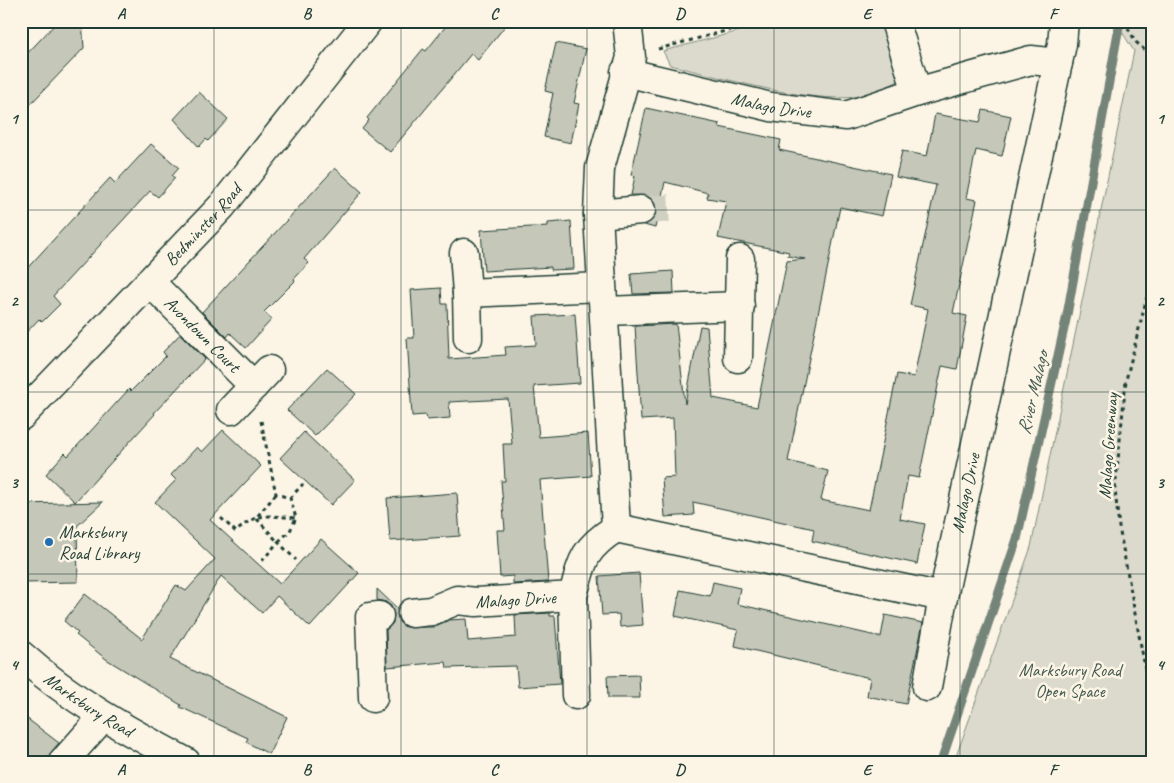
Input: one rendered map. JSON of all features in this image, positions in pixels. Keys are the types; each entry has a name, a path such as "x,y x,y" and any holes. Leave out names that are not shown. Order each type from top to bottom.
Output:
{"street":[{"name":"Bedminster Road","path":"21,416 222,206 368,21"},
{"path":"627,21 628,64 600,168 598,214 616,528 943,597"},
{"path":"896,21 917,92"},
{"name":"Malago Drive","path":"927,687 943,597 1058,63 1064,21"},
{"name":"Malago Drive","path":"628,64 771,108 846,116 917,92 1031,60 1058,63"},
{"path":"598,214 641,210"},
{"path":"464,253 468,338"},
{"path":"738,358 740,259"},
{"name":"Avondown Court","path":"150,282 261,378 231,410"},
{"path":"467,294 740,306"},
{"name":"Malago Drive","path":"576,695 573,596 582,558 600,538 616,528"},
{"name":"Malago Drive","path":"412,613 431,611 457,600 476,602 573,596"},
{"path":"373,698 370,616 378,616"},
{"name":"Marksbury Road","path":"21,655 39,671 103,717 186,762"},
{"path":"63,762 103,717"}],"path":[{"path":"628,64 764,21"},
{"path":"1124,21 1136,42 1153,58"},
{"name":"Malago Greenway","path":"1153,273 1126,380 1115,490 1119,527 1153,710"},
{"path":"256,518 276,494 261,378"},
{"path":"290,498 303,484"},
{"path":"276,494 290,498"},
{"path":"262,561 290,531 296,518 290,498"},
{"path":"221,518 236,532 248,520 256,518 296,518"},
{"path":"256,518 296,560"}],"green space":[{"path":"778,21 884,21 902,79 871,94 850,98 799,95 670,65 663,51"},
{"name":"Marksbury Road Open Space","path":"1115,21 1153,21 1153,762 954,762 1031,547 1134,51"}],"building":[{"path":"58,21 82,21 84,48 21,114 21,60"},
{"path":"450,21 509,21 478,60 471,54 390,152 362,129 369,120 367,118 423,49 426,51"},
{"path":"556,43 586,49 574,103 579,104 571,143 544,137 553,93 545,91"},
{"path":"199,92 228,119 208,141 206,139 199,147 174,119"},
{"path":"646,108 720,124 719,127 781,140 779,150 891,174 882,216 840,207 788,461 828,471 821,500 869,510 897,374 914,377 928,309 910,305 936,185 896,177 902,151 927,156 935,114 980,122 983,110 1011,116 1002,156 976,150 966,198 977,200 953,313 967,316 957,369 942,366 919,478 908,476 900,519 925,524 917,564 812,541 814,529 693,502 694,515 665,517 662,478 675,477 673,418 641,420 635,326 676,324 685,404 700,326 707,327 713,398 757,407 787,261 805,259 788,256 789,252 718,238 726,201 707,198 708,193 665,182 655,228 644,225 655,217 656,208 654,201 648,196 631,195 635,176 631,175"},
{"path":"151,144 179,168 172,176 175,178 158,197 150,191 53,296 60,304 42,322 39,319 21,338 21,275 110,178 115,183"},
{"path":"335,168 362,192 304,259 309,263 294,279 295,281 264,312 272,319 246,348 230,333 227,337 202,312"},
{"path":"571,221 574,269 551,270 551,267 484,271 481,230 548,226 548,223"},
{"path":"673,271 674,293 633,294 631,274"},
{"path":"441,288 442,304 447,304 449,359 506,355 505,347 536,345 534,316 575,314 580,383 534,386 539,437 588,433 591,476 540,480 548,582 513,584 513,576 500,577 497,530 505,530 501,481 505,481 503,444 512,444 508,399 449,402 450,418 427,420 426,415 412,416 407,338 414,338 411,290"},
{"path":"180,334 205,359 75,502 46,474 65,453 68,456 129,389 131,391 166,356 163,352"},
{"path":"327,368 356,394 315,436 287,410"},
{"path":"223,430 261,466 210,520 280,584 321,539 359,573 310,627 277,596 262,613 221,576 170,659 287,717 269,754 246,742 248,738 180,707 181,705 106,659 76,635 78,633 64,621 85,594 142,639 176,585 186,591 215,559 155,502 176,480 171,475 197,447 202,452"},
{"path":"304,432 355,480 331,505 280,458"},
{"path":"457,493 460,536 390,541 387,498"},
{"name":"Marksbury Road Library","path":"103,502 77,526 78,582 23,583 21,504"},
{"path":"639,573 643,625 620,627 619,614 602,615 599,576"},
{"path":"713,582 740,588 737,604 881,637 885,615 923,623 906,704 867,696 870,678 735,646 738,630 675,616 680,590 710,596"},
{"path":"377,589 397,608 399,622 405,627 433,627 449,620 466,619 468,641 516,637 515,615 550,613 550,616 555,616 560,684 518,687 516,666 447,668 446,662 387,667 386,630 393,623 394,614 391,606 386,602 377,600"},
{"path":"639,675 640,698 608,698 607,676"},
{"path":"21,714 59,743 51,752 48,762 21,762"}],"waterway":[{"name":"River Malago","path":"941,762 1017,539 1067,315 1120,21"}],"tunnel":[{"path":"641,210 679,208"}],"place":[{"name":"Marksbury Road Library","path":"49,542"}]}
